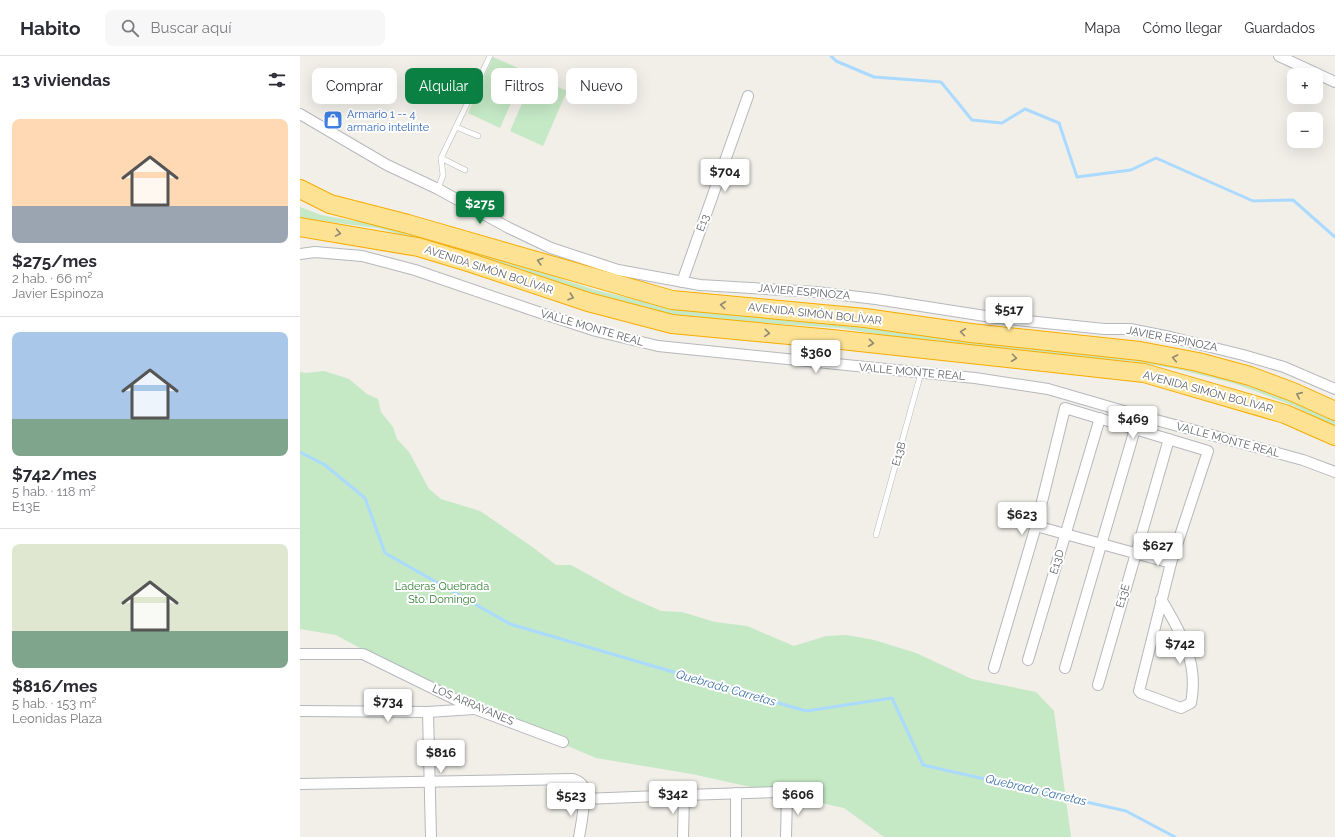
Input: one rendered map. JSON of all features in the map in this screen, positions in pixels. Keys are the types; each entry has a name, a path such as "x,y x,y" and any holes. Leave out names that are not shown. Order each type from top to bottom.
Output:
{"highway":[{"name":"AVENIDA SIMÓN BOLÍVAR","path":"300,189 330,204 431,230 672,300 865,318 971,333 1140,351 1198,362 1250,376 1293,392 1335,411"},
{"name":"AVENIDA SIMÓN BOLÍVAR","path":"300,227 418,247 588,302 672,324 856,341 1144,373 1285,414 1335,436"}],"street":[{"path":"1279,56 1335,82"},
{"name":"E13","path":"682,282 748,96"},
{"name":"JAVIER ESPINOZA","path":"300,114 387,165 509,228 551,248 618,270 700,285 816,292 876,299 998,318 1104,329 1130,329 1184,340 1284,367 1335,389"},
{"name":"VALLE MONTE REAL","path":"300,254 315,252 362,256 408,268 589,329 658,346 975,378 1048,389 1303,460 1335,472"},
{"path":"994,668 1036,526 1065,408 1208,451 1171,563 1161,599 1139,691 1181,708 1191,704 1193,695 1190,659 1182,635 1161,599"},
{"path":"1065,668 1136,429 1134,414"},
{"name":"E13D","path":"1028,660 1100,418"},
{"path":"1136,429 1150,418"},
{"name":"E13E","path":"1098,685 1169,439"},
{"path":"1036,526 1171,563"},
{"name":"LOS ARRAYANES","path":"300,654 363,654 474,709 563,742"},
{"path":"300,711 428,712 474,709"},
{"path":"428,712 432,837"},
{"path":"300,784 430,780 573,779 580,782 583,786 584,799 579,837"},
{"path":"584,799 684,794 779,792 787,796 786,837"},
{"path":"736,793 736,837"},
{"path":"683,837 684,794"}],"lane":[{"path":"438,190 443,175 441,158 490,56"},
{"path":"456,127 478,136"},
{"path":"441,158 466,170"},
{"name":"E13B","path":"876,535 921,373"}],"green space":[{"path":"493,57 518,68 491,68 491,104 511,104 500,128 468,113 472,104 483,104 483,79"},
{"path":"558,87 566,91 543,146 510,131 522,104 558,104"},
{"path":"300,207 321,215 377,225 501,259 595,290 642,301 841,322 1028,348 1116,355 1233,377 1335,416 1335,425 1294,406 1233,383 1177,369 1131,361 1057,357 939,344 840,328 692,318 659,313 615,302 422,240 377,228 300,218"},
{"name":"Laderas Quebrada Sto. Domingo","path":"324,371 349,379 367,394 378,399 381,412 393,427 397,439 409,452 429,489 441,499 480,511 556,565 571,565 625,595 661,611 682,612 715,622 747,626 794,646 826,636 847,635 874,640 916,653 972,679 1036,692 1054,711 1071,837 884,837 844,808 692,774 596,758 504,719 467,706 336,635 300,629 300,372 306,373"}],"waterway":[{"path":"831,56 836,61 874,77 941,82 972,120 1002,123 1025,109 1059,123 1077,177 1131,170 1156,158 1253,201 1293,200 1335,237"},
{"name":"Quebrada Carretas","path":"300,452 325,465 365,498 385,553 510,624 806,711 892,698 923,765 1126,811 1175,837"}],"place":[{"name":"Armario 1 -- 4 armario intelinte","path":"333,120"}]}
